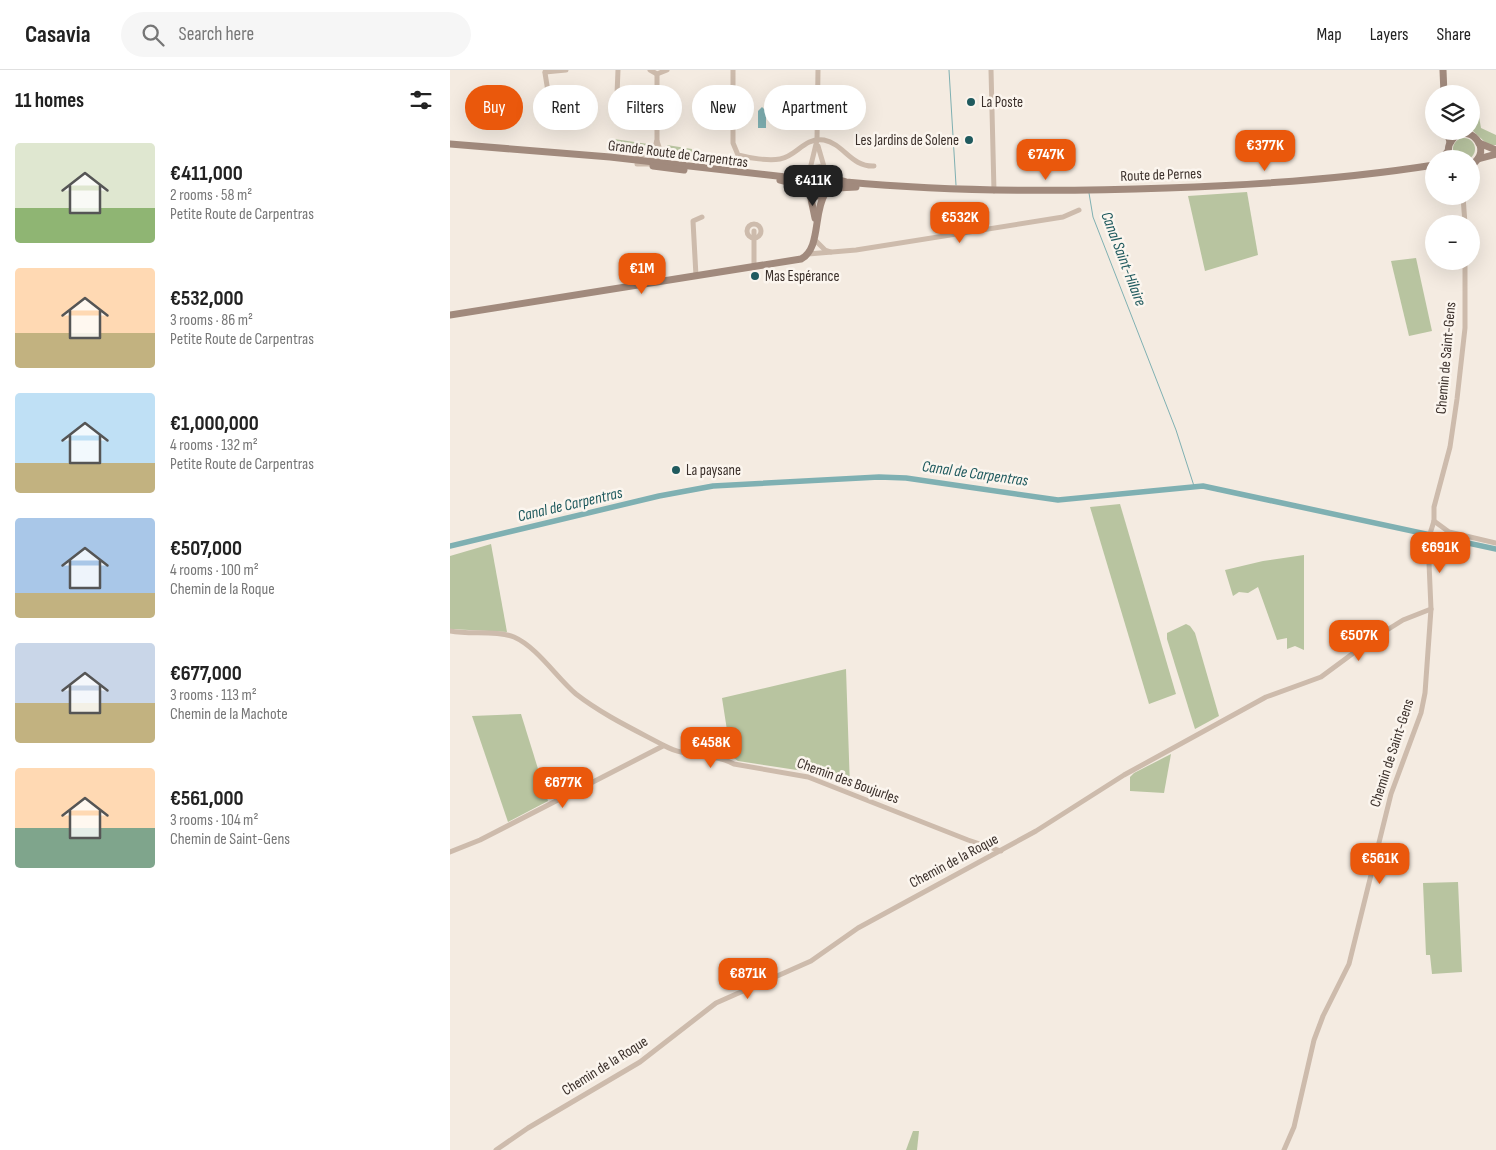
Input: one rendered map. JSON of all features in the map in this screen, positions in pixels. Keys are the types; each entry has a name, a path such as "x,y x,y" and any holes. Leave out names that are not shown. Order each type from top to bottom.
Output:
{"main road":[{"path":"1443,70 1444,85"},
{"path":"1449,150 1450,142 1452,140"},
{"path":"1477,140 1481,150 1480,153"},
{"path":"1479,143 1496,150"},
{"name":"Grande Route de Carpentras","path":"450,144 657,164 787,181 804,187"},
{"path":"1480,158 1496,154"},
{"name":"Grande Route de Carpentras","path":"637,162 675,164 786,177 808,172 815,167 825,170"},
{"name":"Route de Pernes","path":"994,192 1099,191 1279,182 1425,166"},
{"path":"825,170 831,176 846,182 896,187 994,192"},
{"path":"450,315 801,259 813,247 814,239 815,224 810,194 804,187 808,172"},
{"path":"815,224 831,176"},
{"path":"810,194 820,196 845,187 896,187"}],"street":[{"path":"547,85 545,72 566,70"},
{"path":"617,85 618,70"},
{"path":"650,70 657,74"},
{"path":"657,74 667,70"},
{"path":"733,70 733,144 738,155 780,159 792,153 804,143 826,140 836,145 854,162 874,166"},
{"path":"818,70 817,140 821,162 825,170"},
{"path":"991,70 994,192"},
{"path":"657,74 657,140 661,153 675,164"},
{"path":"637,162 654,148 657,140"},
{"path":"808,172 817,140"},
{"path":"654,148 657,164"},
{"path":"657,164 661,153"},
{"path":"808,254 834,254 1063,217 1079,210"},
{"path":"696,276 693,221 702,217"},
{"path":"754,231 754,267"},
{"path":"814,239 825,250 834,254"},
{"name":"Chemin de Saint-Gens","path":"1284,1150 1294,1127 1314,1040 1323,1016 1349,964 1392,794 1421,713 1428,669 1431,609 1429,537 1434,521 1434,507 1450,447 1458,392 1465,328 1465,270"},
{"path":"1434,521 1448,532 1496,543"},
{"name":"Chemin de la Roque","path":"496,1150 528,1128 640,1062 716,1003 811,961 858,928 1001,850 1124,775 1266,697 1321,677 1371,640 1403,620 1431,609"},
{"name":"Chemin des Boujurles","path":"450,631 515,637 532,650 576,693 604,713 664,746 696,756 808,777 968,840 1001,850"},
{"path":"450,852 480,840 664,746"}],"green space":[{"path":"1480,122 1481,128 1496,135 1496,145 1488,145 1480,137"},
{"path":"614,139 648,144 628,152 613,150"},
{"path":"1457,140 1471,140 1475,145 1475,150 1453,150 1453,145"},
{"path":"667,145 692,149 692,161 673,155"},
{"path":"818,171 828,178 829,182 822,192 818,193 808,186 807,182 814,172"},
{"path":"1247,192 1258,255 1205,271 1188,196"},
{"path":"1416,258 1432,331 1409,336 1391,261"},
{"path":"1120,504 1176,694 1149,704 1090,507"},
{"path":"491,544 507,632 450,629 450,556"},
{"path":"1304,555 1304,650 1295,646 1287,649 1287,638 1277,640 1258,587 1248,593 1239,592 1233,596 1225,570 1263,561"},
{"path":"1186,624 1195,633 1219,716 1195,729 1167,639 1167,633"},
{"path":"846,669 850,788 810,772 738,761 731,756 722,698"},
{"path":"521,714 548,801 508,822 472,716"},
{"path":"1171,754 1164,793 1130,791 1130,777 1134,773"},
{"path":"1458,882 1462,972 1432,974 1430,955 1426,955 1423,883"},
{"path":"913,1131 919,1131 917,1150 906,1150"}],"water":[{"path":"762,107 764,109 764,128 758,128 758,111"}],"waterway":[{"name":"Canal Saint-Hilaire","path":"949,70 956,185"},
{"name":"Canal Saint-Hilaire","path":"1089,193 1093,217 1176,430 1194,486"},
{"name":"Canal de Carpentras","path":"450,546 659,496 713,486 879,477 906,478 1058,500 1203,486 1496,549"}],"place":[{"name":"La Poste","path":"971,102"},
{"name":"Les Jardins de Solene","path":"969,140"},
{"name":"Mas Espérance","path":"755,276"},
{"name":"La paysane","path":"676,470"}]}
